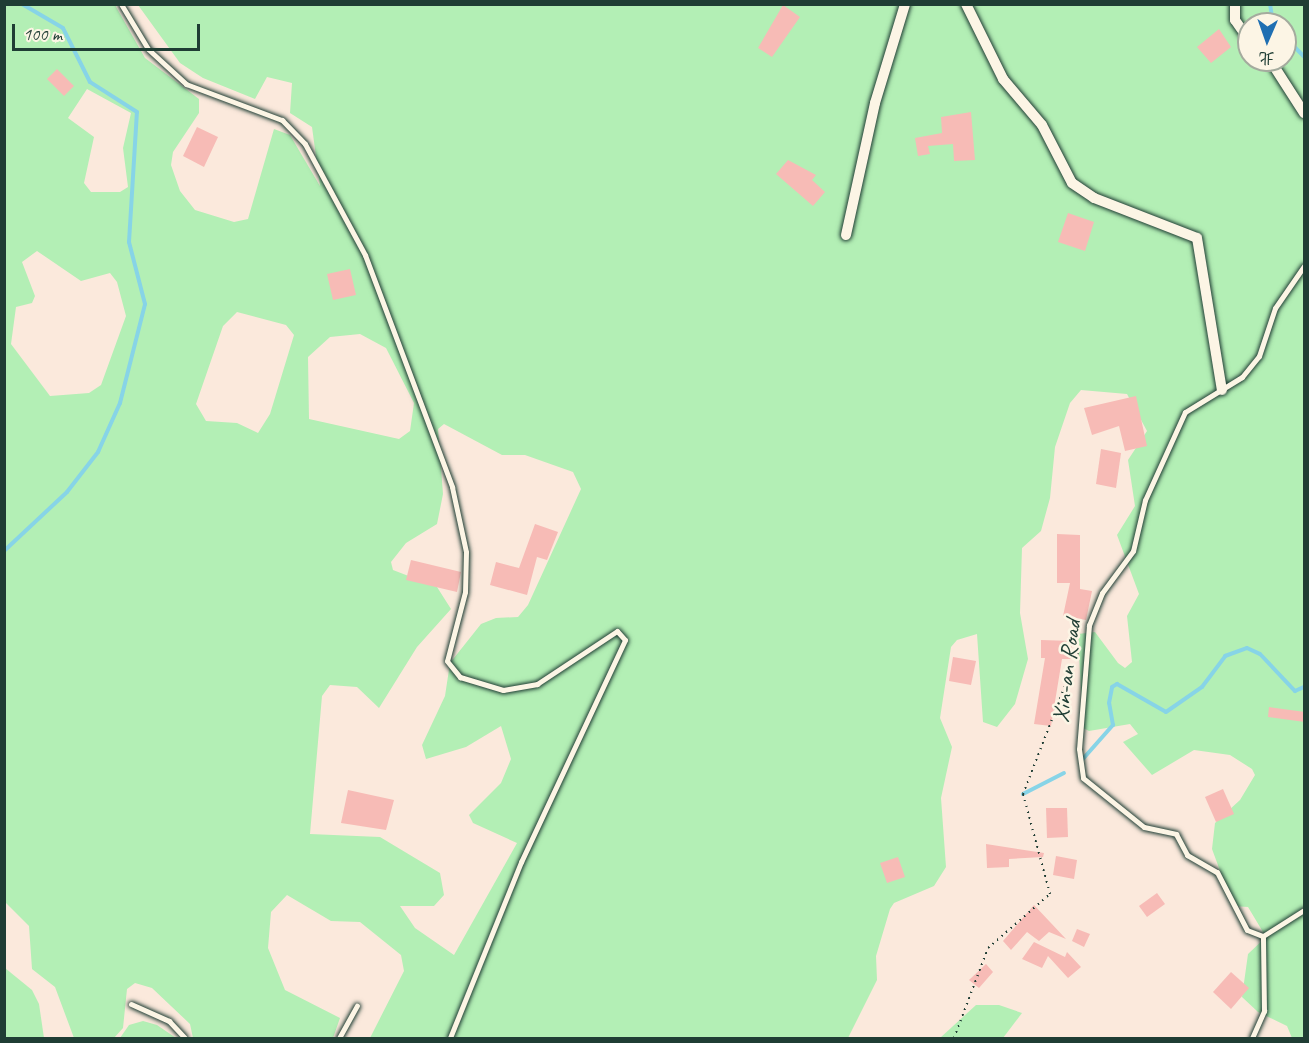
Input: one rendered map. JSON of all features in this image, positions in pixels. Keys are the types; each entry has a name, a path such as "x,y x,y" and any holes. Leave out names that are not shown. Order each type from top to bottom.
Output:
{"street":[{"path":"846,235 875,103 905,4"},
{"path":"966,4 1003,79 1042,125 1072,183 1094,198 1197,238 1222,390"},
{"path":"1235,4 1237,23"},
{"path":"1278,72 1305,113"}],"lane":[{"path":"121,4 148,49 186,84 282,120 305,144 365,255 458,510 466,552 465,591 447,661 460,677 503,690 537,684 617,631 625,640 521,862 450,1038"},
{"name":"Xin-an Road","path":"1263,936 1247,930 1217,872 1187,855 1176,834 1144,827 1083,778 1079,749 1094,614 1102,593 1133,551 1145,500 1185,412 1222,390 1259,356 1275,309 1305,266"},
{"path":"1252,1038 1264,1011 1263,936 1305,910"},
{"path":"131,1004 170,1021 185,1038"},
{"path":"339,1038 357,1006"}],"path":[{"path":"954,1038 987,948 1050,894 1023,794 1080,646"}],"green space":[{"path":"4,5 115,5 145,58 199,99 199,113 173,152 171,165 180,191 195,210 234,222 248,219 274,129 290,135 320,186 312,127 290,113 292,83 267,77 255,99 203,78 180,63 138,5 1304,5 1304,1038 1292,1038 1287,1026 1258,1012 1242,997 1248,954 1266,937 1248,907 1233,906 1212,849 1215,823 1240,800 1255,775 1252,769 1230,755 1194,750 1152,775 1123,742 1138,734 1130,724 1089,731 1083,728 1078,634 1095,632 1118,663 1125,668 1132,662 1127,616 1139,594 1117,535 1135,506 1128,460 1147,431 1127,394 1081,390 1070,403 1055,447 1050,498 1041,531 1022,548 1020,613 1028,659 1015,704 997,727 983,722 977,634 957,640 951,647 940,718 952,747 941,798 946,867 934,886 894,903 890,909 876,956 877,980 848,1038 370,1038 404,971 401,955 360,922 331,921 287,895 271,912 268,948 285,990 340,1018 333,1038 193,1038 190,1024 152,988 135,983 127,989 123,1028 114,1038 74,1038 55,987 32,969 29,926 5,902","holes":["87,89 131,113 123,148 128,187 120,192 91,192 84,183 94,137 68,118","37,251 81,281 110,273 117,282 126,316 101,385 89,393 50,396 11,344 16,307 32,303 35,296 22,262","237,312 286,325 294,335 270,414 258,433 237,423 206,421 196,404 223,326","360,334 386,348 414,403 410,431 399,439 309,419 308,357 330,337","444,424 502,455 525,455 573,472 581,489 528,605 518,617 496,618 481,624 450,663 445,696 422,745 426,759 466,747 501,726 511,759 501,783 469,815 473,823 517,843 454,955 415,928 400,906 434,906 444,895 440,873 380,837 310,834 322,696 330,685 357,687 379,708 417,647 451,609 437,587 393,570 391,562 406,543 437,524 443,494 438,429"]},
{"path":"5,968 32,990 39,1004 44,1038 5,1038"},
{"path":"976,1005 999,1005 1022,1013 1003,1038 940,1038"},
{"path":"143,1021 157,1025 176,1038 120,1038 129,1025"}],"building":[{"path":"783,5 800,17 772,57 758,48"},
{"path":"1219,29 1231,47 1211,63 1197,47"},
{"path":"57,69 74,86 64,96 47,79"},
{"path":"971,112 975,160 954,161 953,144 928,146 930,154 918,156 915,138 942,133 941,117"},
{"path":"197,127 218,137 204,167 183,156"},
{"path":"788,160 816,175 812,180 825,192 813,206 776,174"},
{"path":"1068,213 1094,222 1085,251 1058,242"},
{"path":"350,269 356,295 333,300 327,274"},
{"path":"1136,396 1147,446 1125,451 1119,426 1092,435 1084,408"},
{"path":"1101,449 1121,453 1116,488 1096,484"},
{"path":"535,524 558,532 547,560 537,557 527,595 490,585 496,562 519,568"},
{"path":"1057,534 1080,535 1080,589 1092,591 1086,620 1063,616 1070,583 1057,583"},
{"path":"411,560 461,572 457,592 406,580"},
{"path":"1041,640 1072,641 1072,659 1062,659 1051,726 1034,724 1045,658 1041,658"},
{"path":"953,657 976,661 971,685 949,681"},
{"path":"1269,707 1305,712 1305,722 1268,717"},
{"path":"1223,789 1234,814 1216,822 1205,797"},
{"path":"348,790 394,800 386,830 341,823"},
{"path":"1046,808 1067,808 1068,837 1047,838"},
{"path":"986,844 1044,853 1043,857 1009,859 1009,867 987,868"},
{"path":"1056,856 1077,860 1074,879 1053,875"},
{"path":"898,857 905,877 887,883 880,863"},
{"path":"1157,893 1165,904 1147,917 1139,906"},
{"path":"1034,905 1066,939 1049,932 1039,941 1027,932 1011,950 1003,941"},
{"path":"1077,929 1090,934 1084,947 1072,941"},
{"path":"1034,942 1065,957 1067,952 1081,967 1068,978 1048,956 1042,968 1022,959"},
{"path":"986,964 993,972 979,988 969,980"},
{"path":"1231,972 1249,988 1231,1009 1213,992"}],"waterway":[{"path":"4,551 67,492 98,452 120,403 145,304 129,242 137,112 90,82 63,28 22,4"},
{"path":"1270,4 1271,12"},
{"path":"1297,50 1304,57"},
{"path":"1082,760 1113,725 1109,703 1112,687 1117,684 1166,712 1202,687 1225,656 1247,648 1260,654 1295,691 1304,687"},
{"path":"1023,794 1064,773"}]}
